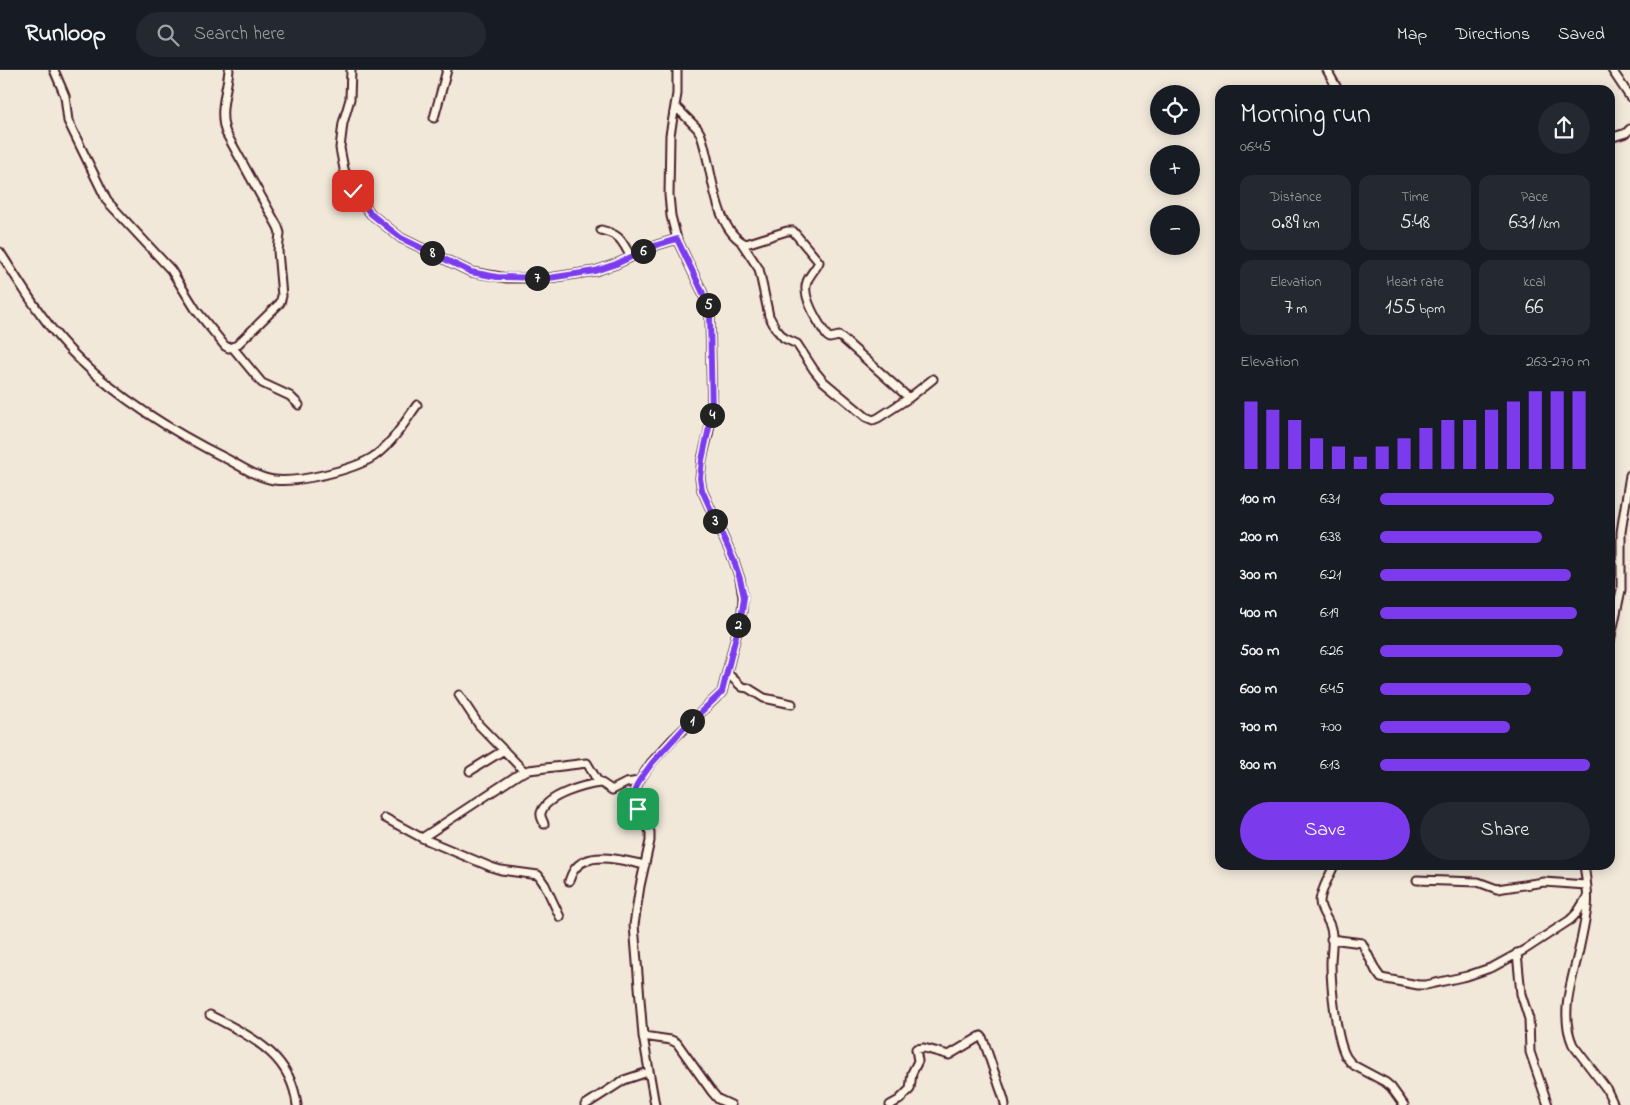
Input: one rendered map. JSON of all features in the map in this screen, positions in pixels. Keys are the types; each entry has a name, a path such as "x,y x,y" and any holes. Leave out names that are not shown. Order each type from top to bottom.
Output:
{"street":[{"path":"54,70 65,96 68,121 108,201 171,270 196,310 220,339 229,348 233,348 262,383 285,393 299,405"},
{"path":"230,70 222,109 222,124 279,230 278,251 282,296 278,306 233,348"},
{"path":"351,70 350,99 343,123 340,148 344,169 353,191 371,214 401,238 471,272 502,278 549,278 595,271 616,264 657,245 677,239"},
{"path":"434,118 447,70"},
{"path":"655,1105 643,1036 634,925 650,841 650,832 635,801 635,790 652,763 672,740 722,692 744,597 734,561 702,490 700,478 712,414 710,315 702,291 677,239 671,216 669,195 670,135 676,107 677,70"},
{"path":"1328,70 1336,85"},
{"path":"1612,70 1630,97"},
{"path":"676,107 700,133 722,215 731,231 759,269 772,322 784,338 797,344 823,381 861,414 870,419 878,418 933,379"},
{"path":"1615,136 1626,133 1630,129"},
{"path":"600,230 611,232 620,238 631,257"},
{"path":"740,241 746,244 787,231 793,231 819,262 808,280 805,290 808,301 827,336 830,338 839,336 842,338 908,398"},
{"path":"0,252 25,292 52,329 81,361 154,419 259,476 273,480 286,480 305,478 352,467 372,457 386,446 417,405"},
{"path":"1615,618 1621,590 1621,532 1630,475"},
{"path":"727,673 742,687 748,688 764,698 792,704"},
{"path":"460,695 479,725 524,771"},
{"path":"470,771 504,750"},
{"path":"422,838 524,771 587,763 600,783 612,790 626,783 639,781"},
{"path":"544,824 541,818 542,812 552,800 582,785 600,783"},
{"path":"385,818 422,838 500,870 538,875 545,884 560,917"},
{"path":"569,881 577,866 596,858 617,859 645,865"},
{"path":"1332,870 1320,902 1323,914 1331,929 1333,996 1344,1053 1347,1059 1355,1066 1391,1087 1404,1105"},
{"path":"1584,870 1587,905 1580,948 1567,997 1568,1025 1573,1045 1606,1088 1614,1105"},
{"path":"1417,880 1478,882 1497,888 1553,881 1586,885"},
{"path":"1331,939 1360,942 1365,947 1381,978 1426,985 1481,972 1517,953 1570,920 1587,897"},
{"path":"1517,953 1521,994 1529,1019 1530,1052 1548,1105"},
{"path":"210,1015 255,1039 272,1053 288,1073 296,1093 297,1105"},
{"path":"643,1036 671,1040 678,1044 718,1099 731,1105"},
{"path":"890,1105 910,1090 912,1074 918,1061 916,1049 924,1048 948,1055 981,1036 1004,1097 1005,1105"},
{"path":"585,1105 624,1080 648,1072"}],"route":[{"path":"353,191 371,214 401,238 471,272 507,278 549,278 595,271 616,264 644,250 677,239 702,291 710,315 712,414 700,478 707,503 734,561 744,597 722,692 672,740 639,781 635,790 635,801 638,809"}]}
